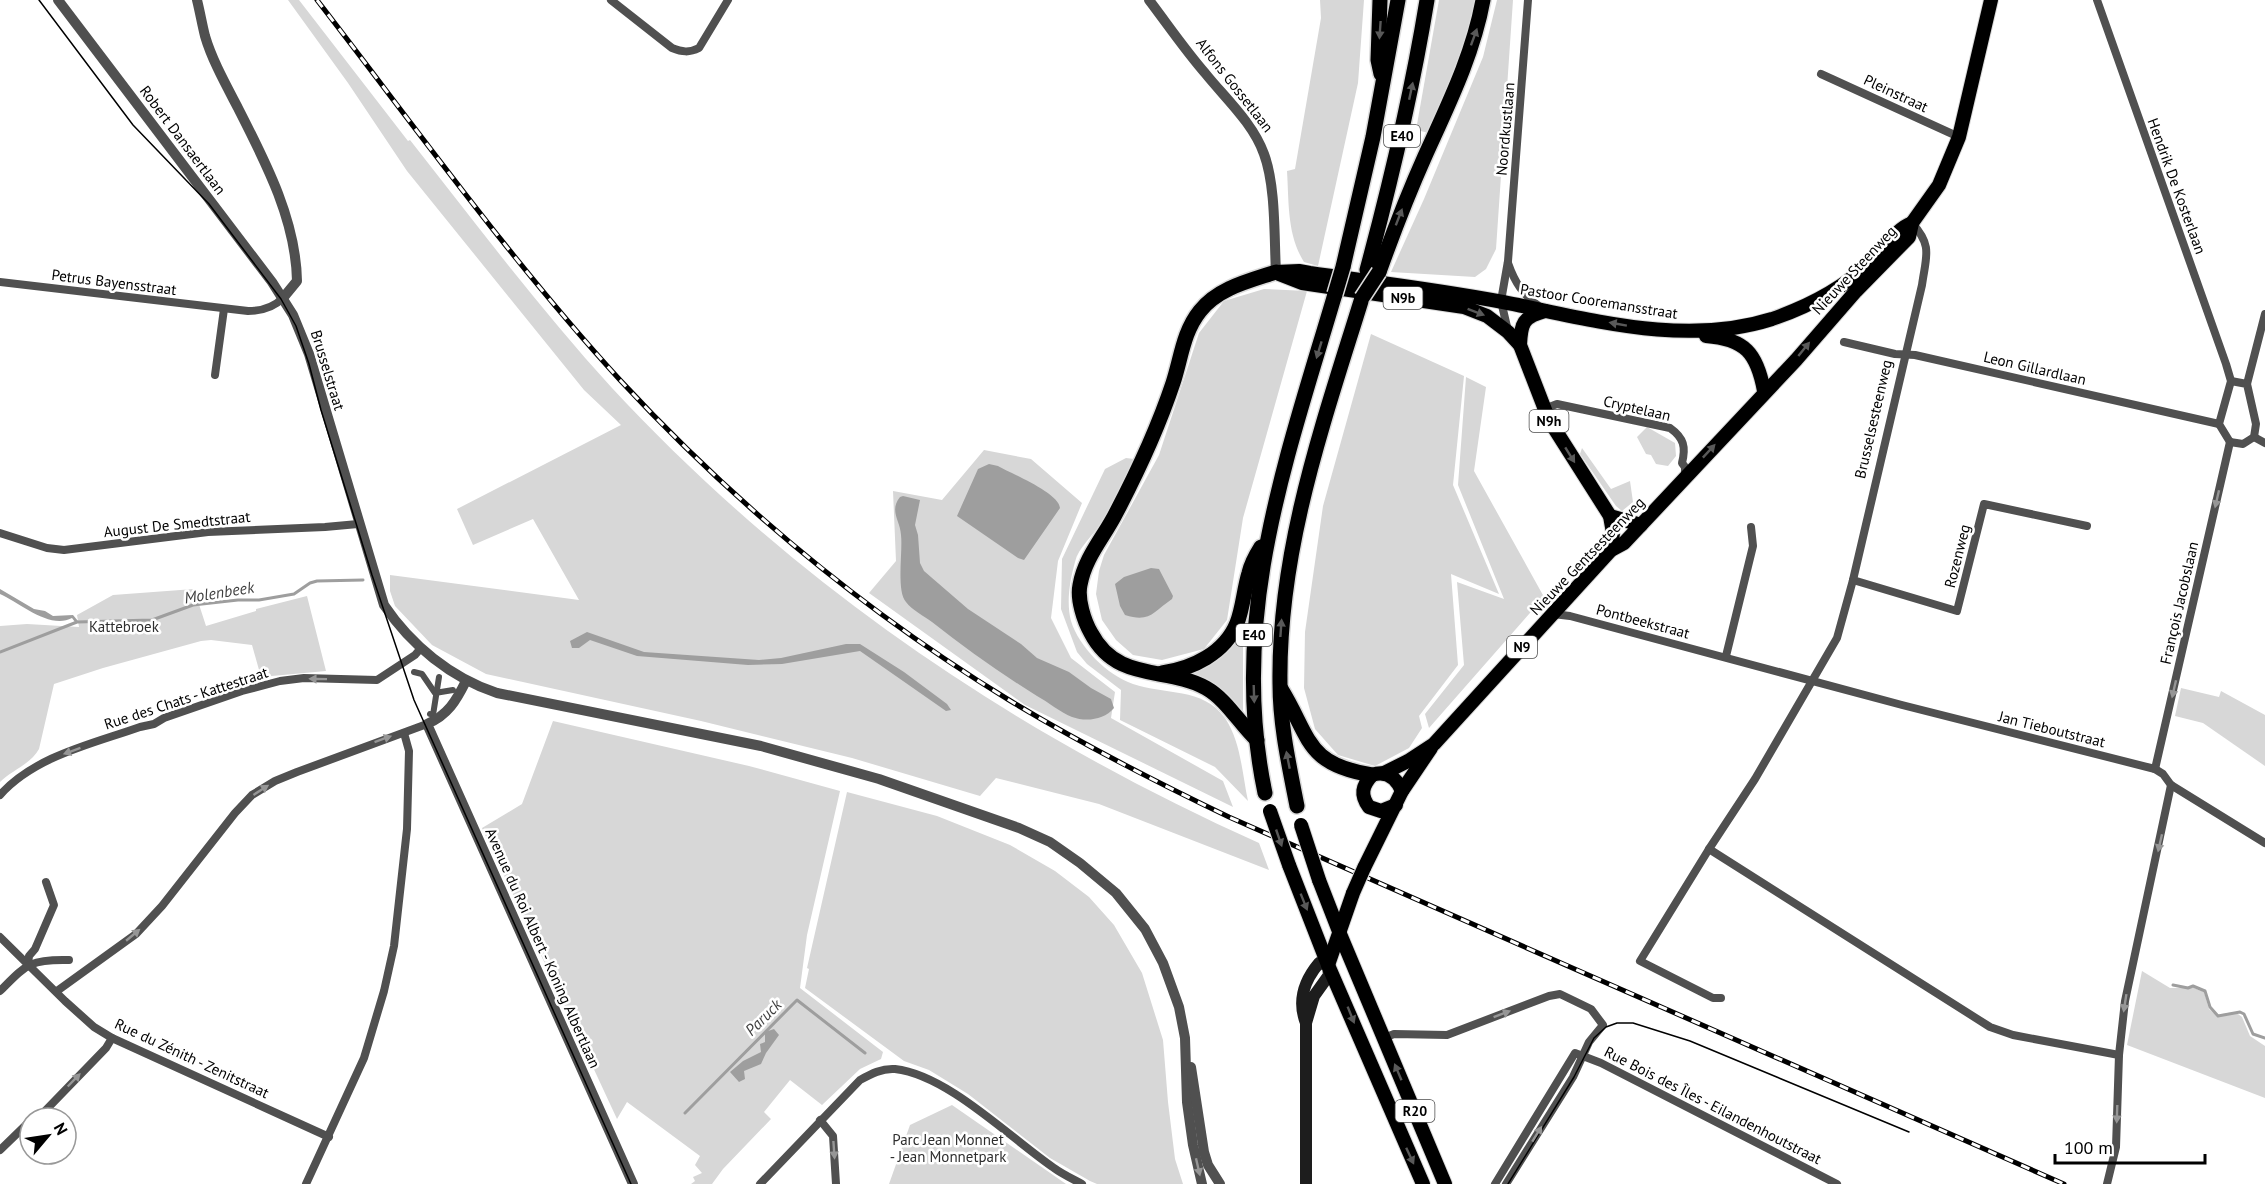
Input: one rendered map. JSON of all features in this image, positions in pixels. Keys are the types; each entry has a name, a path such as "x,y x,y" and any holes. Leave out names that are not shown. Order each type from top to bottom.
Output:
{"highway":[{"path":"1380,0 1378,60 1383,85"},
{"name":"E40","path":"1265,793 1257,740 1253,672 1259,583 1279,483 1356,216 1398,0"},
{"name":"E40","path":"1296,806 1284,739 1280,686 1281,624 1293,541 1315,453 1362,298 1373,271 1404,129 1427,0"},
{"path":"1373,271 1466,62 1478,26 1483,0"},
{"path":"1257,740 1238,722 1226,704 1205,687 1132,669 1114,659 1092,635 1085,619 1079,588 1086,562 1115,515 1144,457 1173,383 1188,334 1200,310 1218,294 1239,284 1276,272"},
{"path":"1154,674 1177,671 1198,662 1214,653 1226,641 1237,623 1249,570 1269,531"},
{"path":"1280,686 1298,717 1305,737 1329,763 1344,769 1378,774"}],"main road":[{"name":"N9","path":"1912,223 1939,185 1959,137 1991,0"},
{"name":"Nieuwe Steenweg","path":"1727,328 1771,319 1803,307 1869,265 1903,226 1912,223"},
{"name":"Nieuwe Steenweg","path":"1764,391 1796,360 1856,291 1909,237 1912,223"},
{"name":"N9b","path":"1276,272 1299,271 1501,302"},
{"name":"N9b","path":"1276,272 1302,283 1464,307 1487,316 1508,332 1520,345"},
{"name":"Pastoor Cooremansstraat","path":"1501,302 1645,328 1684,332 1727,328"},
{"path":"1520,345 1524,322 1532,315 1545,311"},
{"name":"N9b","path":"1684,332 1719,337 1740,344 1754,358 1764,391"},
{"name":"N9h","path":"1520,345 1544,409 1560,439 1610,516"},
{"name":"Nieuwe Gentsesteenweg","path":"1401,791 1434,744 1611,550 1624,543 1764,391"},
{"path":"1611,550 1613,533 1610,516 1641,525"},
{"name":"Nieuwe Gentsesteenweg","path":"1378,774 1408,761 1434,744"},
{"path":"1306,1184 1306,1023 1302,1013 1304,986 1309,975 1319,963 1328,965 1353,893 1379,834 1396,805 1401,791 1391,776 1378,774 1362,789 1369,807 1381,811 1396,805"},
{"name":"E40","path":"1265,793 1289,865 1328,965"},
{"name":"E40","path":"1296,806 1319,880 1340,934"},
{"name":"R20","path":"1340,934 1445,1184"},
{"name":"R20","path":"1328,965 1423,1184"}],"street":[{"name":"Robert Dansaertlaan","path":"58,0 283,298"},
{"path":"197,0 205,38 268,168 286,219 297,281 283,298"},
{"path":"611,0 672,48 683,52 691,52 699,48 728,0"},
{"name":"Alfons Gossetlaan","path":"1149,0 1260,144 1265,156 1271,190 1276,272"},
{"name":"Noordkustlaan","path":"1501,302 1508,261 1528,0"},
{"name":"Hendrik De Kosterlaan","path":"2097,0 2231,381"},
{"name":"Pleinstraat","path":"1821,74 1959,137"},
{"name":"Brusselsesteenweg","path":"1721,998 1713,998 1640,961 1755,779 1837,638 1854,580 1922,285 1927,246 1923,235 1912,223"},
{"path":"1508,261 1517,286 1525,296 1545,311"},
{"name":"Petrus Bayensstraat","path":"0,282 224,309 260,310 283,298"},
{"name":"Brusselstraat","path":"283,298 303,336 384,605 400,627 421,648 466,681 497,693 762,746 879,779 1019,828 1050,842 1116,893 1145,929 1163,963 1179,1007 1185,1047"},
{"path":"1501,302 1508,332"},
{"path":"215,375 224,309"},
{"path":"2247,384 2231,381 2219,424 2230,442 2243,444 2254,437 2256,424 2247,384 2265,314"},
{"name":"Leon Gillardlaan","path":"1844,342 1895,354 1915,355 2219,424"},
{"name":"Cryptelaan","path":"1544,409 1557,404 1670,428 1680,436 1685,449 1682,463 1685,467 1685,476"},
{"path":"2254,437 2265,443"},
{"name":"François Jacobslaan","path":"2155,769 2230,442"},
{"name":"Rozenweg","path":"1854,580 1957,611 1984,504 2087,526"},
{"name":"August De Smedtstraat","path":"0,533 47,548 64,550 208,532 358,524"},
{"path":"1726,656 1753,546 1751,527"},
{"name":"Pontbeekstraat","path":"1553,614 1570,616 1726,656 1813,681"},
{"name":"Rue des Chats - Kattestraat","path":"0,795 19,777 48,760 242,691 280,681 304,678 377,680 415,655 421,648"},
{"path":"414,672 422,674 435,693"},
{"path":"57,991 136,934 162,906 252,795 275,781 404,733 428,719 433,715 439,677"},
{"path":"428,719 436,720 454,705 466,681"},
{"name":"Jan Tieboutstraat","path":"1813,681 2155,769"},
{"path":"435,693 453,690"},
{"name":"Avenue du Roi Albert - Koning Albertlaan","path":"428,719 633,1184"},
{"path":"310,1183 364,1058 384,991 394,946 408,810 409,750 404,733"},
{"path":"2155,769 2163,774 2171,785 2265,843"},
{"path":"2107,1184 2116,1147 2119,1055 2125,1001 2171,785"},
{"path":"1709,849 1990,1027 2013,1035 2119,1055"},
{"path":"28,964 29,956 54,905 46,882"},
{"name":"Rue du Zénith - Zenitstraat","path":"0,937 94,1027 112,1038 329,1137"},
{"path":"0,991 28,964 45,960 69,960"},
{"path":"1384,1038 1394,1034 1447,1035 1549,996 1560,994 1591,1010 1603,1025 1579,1054 1495,1184"},
{"path":"50,1106 106,1048 112,1038"},
{"path":"1185,1047 1187,1102 1192,1145 1202,1184"},
{"path":"1185,1047 1190,1064 1204,1152 1220,1184"},
{"path":"1506,1184 1573,1077 1579,1054"},
{"name":"Rue Bois des Îles - Eilandenhoutstraat","path":"1579,1054 1837,1184"},
{"path":"760,1184 860,1080 875,1072 893,1069 912,1073 938,1083 1055,1170 1082,1184"},
{"path":"820,1120 833,1136 836,1184"},
{"path":"0,1150 18,1132"}],"green space":[{"path":"288,0 299,0 408,141 410,140 585,358 682,460 756,527 833,590 912,648 995,703 1080,753 1168,800 1259,843 1269,870 1099,804 996,778 980,796 852,758 701,721 486,674 432,645 395,606 390,591 390,575 579,600 533,519 473,545 457,509 621,425 584,390 407,171 348,83"},
{"path":"1320,0 1364,0 1358,83 1318,266 1304,262 1294,241 1287,171 1295,169 1321,18"},
{"path":"1439,0 1476,0 1466,39 1429,133 1416,130"},
{"path":"1497,0 1513,0 1496,249 1486,269 1475,277 1391,272 1483,57"},
{"path":"1264,289 1307,291 1243,518 1227,620 1204,649 1162,660 1133,655 1116,640 1102,620 1096,594 1104,555 1159,455 1199,333 1224,301"},
{"path":"1371,334 1464,376 1453,485 1499,594 1451,574 1458,665 1419,716 1422,728 1409,748 1375,766 1338,755 1315,729 1304,688 1305,632 1323,506"},
{"path":"1466,377 1486,387 1474,471 1544,597 1429,728 1425,714 1464,665 1457,582 1504,599 1458,485"},
{"path":"1647,427 1675,443 1676,456 1668,466 1656,464 1651,455 1646,454 1637,437"},
{"path":"1582,448 1611,489 1630,481 1633,502 1622,511 1616,506 1580,454"},
{"path":"984,450 1031,459 1082,503 1058,561 1051,618 1071,658 1115,692 1111,718 1223,781 1233,807 1025,705 869,593 896,561 893,491 942,500"},
{"path":"1126,458 1134,459 1105,516 1077,557 1069,591 1071,621 1087,650 1104,667 1123,680 1194,697 1216,708 1225,718 1234,737 1248,801 1215,767 1120,720 1121,690 1087,664 1077,652 1061,609 1062,559 1105,469"},
{"name":"Kattebroek","path":"194,589 206,626 256,611 256,609 307,596 326,671 261,677 252,645 211,640 103,668 54,684 39,749 31,759 0,782 0,626 27,624 79,627 77,615 113,595"},
{"path":"1243,631 1243,719 1185,676 1218,659"},
{"path":"2181,688 2219,697 2221,691 2265,715 2265,766 2203,723 2175,716"},
{"path":"553,721 749,766 840,791 807,935 800,988 883,1052 881,1059 860,1069 822,1105 790,1080 764,1112 771,1119 723,1169 712,1184 691,1184 695,1181 693,1177 702,1173 695,1165 700,1156 627,1102 617,1119 482,828 522,804"},
{"path":"847,792 937,816 1010,845 1055,871 1089,897 1114,925 1142,973 1163,1040 1175,1159 1183,1184 1097,1184 1090,1181 1050,1158 968,1094 929,1070 904,1061 805,988 809,969 807,968"},
{"path":"2142,971 2170,988 2194,988 2204,992 2209,1009 2216,1015 2234,1012 2242,1017 2250,1036 2265,1046 2265,1098 2127,1045"},
{"name":"Parc Jean Monnet - Jean Monnetpark","path":"952,1105 1066,1184 889,1184 910,1125"}],"shaded area":[{"path":"989,464 998,466 1044,490 1058,502 1060,508 1024,560 957,516 978,469"},
{"path":"903,496 920,500 915,525 920,563 924,571 968,609 1021,644 1037,658 1069,672 1111,699 1114,708 1110,712 1089,720 1077,719 1068,715 970,651 906,602 901,589 901,535 895,511 897,502"},
{"path":"1151,568 1159,569 1173,596 1172,599 1146,617 1125,615 1120,606 1115,584 1124,577"},
{"path":"0,589 34,609 45,611 53,616 73,615 78,621 75,622 72,618 54,621 35,614 0,594"},
{"path":"587,632 644,652 759,660 781,658 846,644 860,644 904,672 947,704 951,710 946,711 860,651 782,664 748,665 637,656 590,640 579,648 572,648 570,641"},
{"path":"774,1029 779,1035 761,1064 744,1071 745,1079 739,1082 730,1072 743,1061 761,1052 760,1044 765,1042 765,1032"}],"waterway":[{"name":"Molenbeek","path":"0,652 77,622 152,620 193,605 259,600 294,594 317,581 363,580"},
{"name":"Molenbeek","path":"2173,985 2188,988 2193,986 2205,991 2210,1007 2218,1016 2240,1012 2244,1014 2253,1034 2265,1038"},
{"name":"Paruck","path":"685,1113 797,1000 865,1053"}],"tram line":[{"path":"39,0 133,125 209,204 281,299 296,326 372,575 414,700 631,1184"},
{"path":"1508,1184 1574,1077 1594,1038 1606,1027 1617,1023 1633,1023 1690,1041 1909,1132"}],"railway":[{"path":"317,0 502,241 620,380 709,470 803,553 903,630 956,666 1009,700 1090,746 1229,817 2064,1184"}]}
